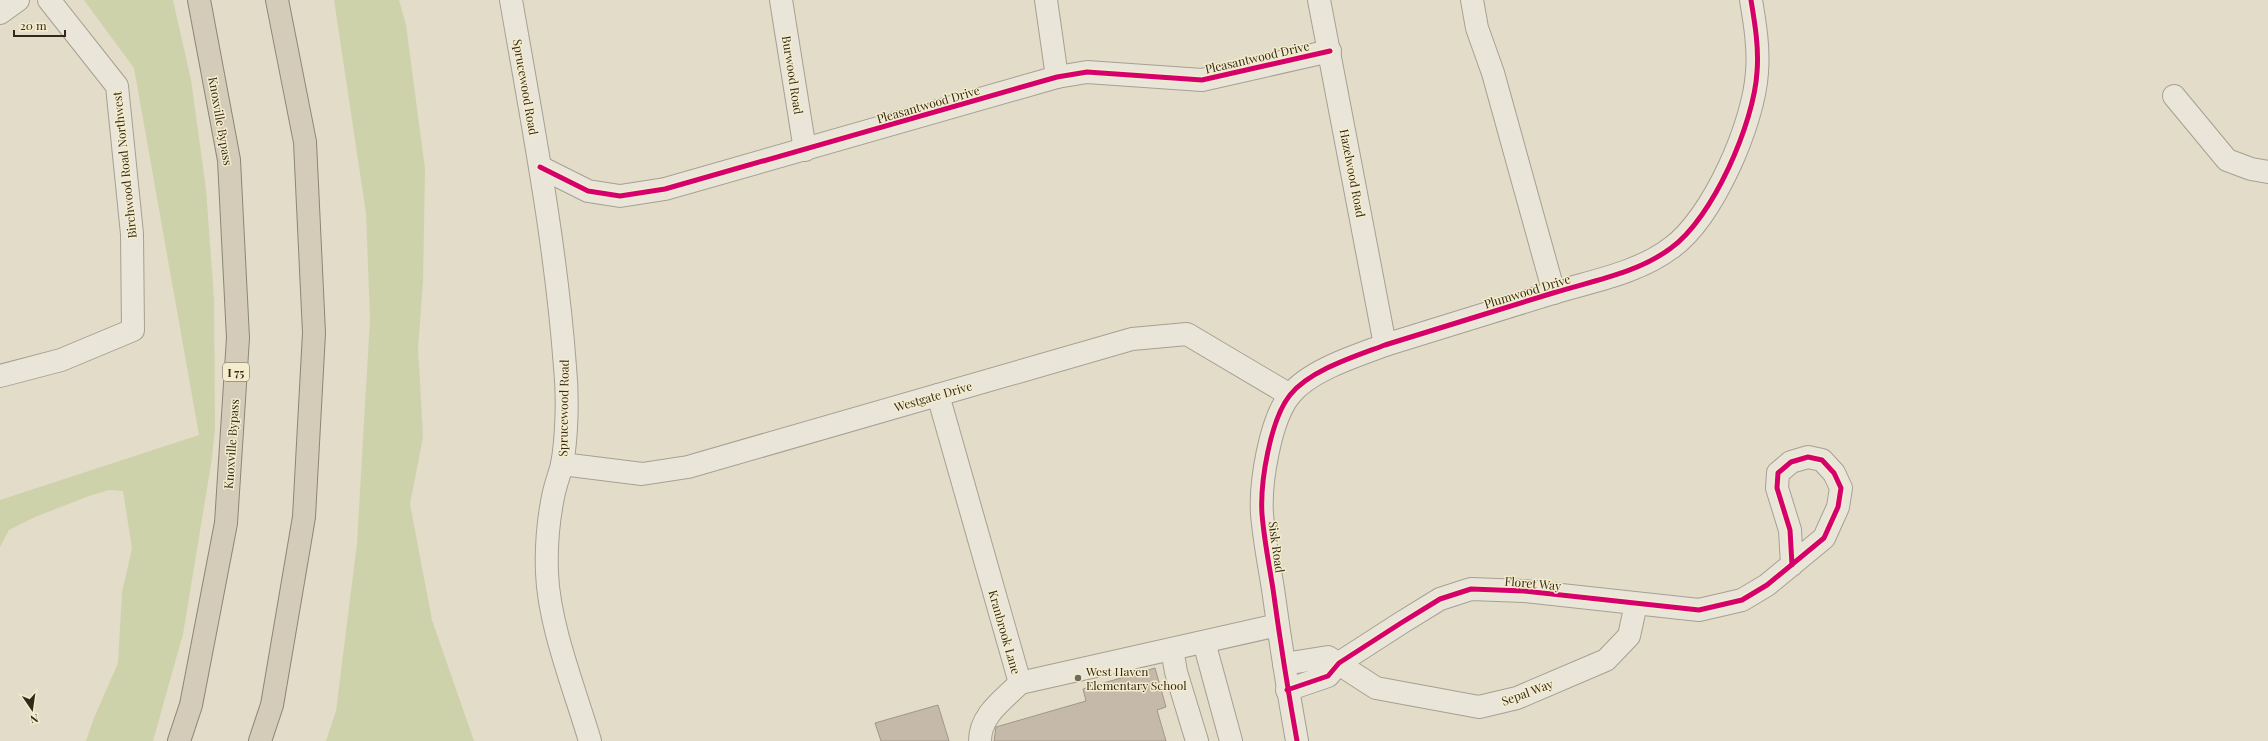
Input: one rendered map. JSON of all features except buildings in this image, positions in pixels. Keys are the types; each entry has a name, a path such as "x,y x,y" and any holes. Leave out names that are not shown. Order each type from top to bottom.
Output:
{"highway":[{"name":"Knoxville Bypass","path":"179,741 191,705 226,523 238,338 229,160 199,0"},
{"path":"260,741 272,705 304,517 314,332 305,142 277,0"}],"street":[{"path":"0,13 18,0"},
{"name":"Birchwood Road Northwest","path":"0,376 61,360 133,330 132,234 117,86 49,0"},
{"name":"Sprucewood Road","path":"511,0 540,167 566,368 565,421 562,464 553,496 548,534 547,574 552,606 560,640 590,741"},
{"name":"Burwood Road","path":"781,0 805,150"},
{"path":"1046,0 1057,77"},
{"name":"Hazelwood Road","path":"1319,0 1330,51 1385,345"},
{"path":"1472,0 1477,28 1493,73 1554,293"},
{"name":"Plumwood Drive","path":"1385,345 1638,266 1672,248 1693,225 1716,194 1748,116 1757,72 1756,30 1751,0"},
{"name":"Pleasantwood Drive","path":"540,167 588,191 620,196 665,189 1057,77 1087,72 1202,80 1330,51"},
{"path":"2174,96 2228,160 2251,169 2268,172"},
{"name":"Westgate Drive","path":"562,464 642,474 688,467 1132,339 1188,334 1290,395"},
{"name":"Sisk Road","path":"1297,741 1278,626 1262,514 1263,478 1270,444 1281,411 1290,395 1319,372 1385,345"},
{"name":"Kranbrook Lane","path":"938,395 1020,683 1278,626"},
{"name":"Floret Way","path":"1288,690 1328,676 1339,664 1370,642 1440,599 1471,589 1524,591 1699,610 1742,600 1767,585 1792,565"},
{"name":"Sepal Way","path":"1339,664 1376,688 1479,707 1517,698 1606,660 1629,636 1636,604"},
{"path":"1204,642 1231,741"},
{"path":"1172,649 1176,672 1197,741"},
{"path":"1284,664 1328,657 1339,664"},
{"path":"980,741 980,732 988,715 1020,683"}],"green space":[{"path":"84,0 173,0 191,80 206,189 214,299 215,428 212,458 183,634 153,741 86,741 94,718 118,663 122,592 132,549 123,491 109,490 89,496 35,517 9,530 0,547 0,500 199,435 134,68"},
{"path":"334,0 399,0 406,25 425,169 423,282 418,348 423,437 410,504 432,620 474,741 326,741 336,711 357,543 370,319 366,213"}],"cycle path":[{"path":"1297,741 1281,646 1262,514 1263,486 1268,452 1272,435 1283,406 1290,395 1309,378 1347,359 1385,345 1629,270 1658,257 1671,248 1687,234 1702,215 1716,193 1740,142 1754,93 1757,72 1756,36 1751,0"},
{"path":"540,167 588,191 620,196 665,189 1057,77 1087,72 1202,80 1330,51"},
{"path":"1287,690 1328,676 1339,663 1440,599 1471,589 1524,591 1699,610 1742,600 1767,585 1824,538 1838,507 1841,488 1834,473 1822,460 1808,457 1791,462 1778,473 1777,488 1790,530 1792,565"}],"place":[{"name":"West Haven Elementary School","path":"1078,678"}]}
